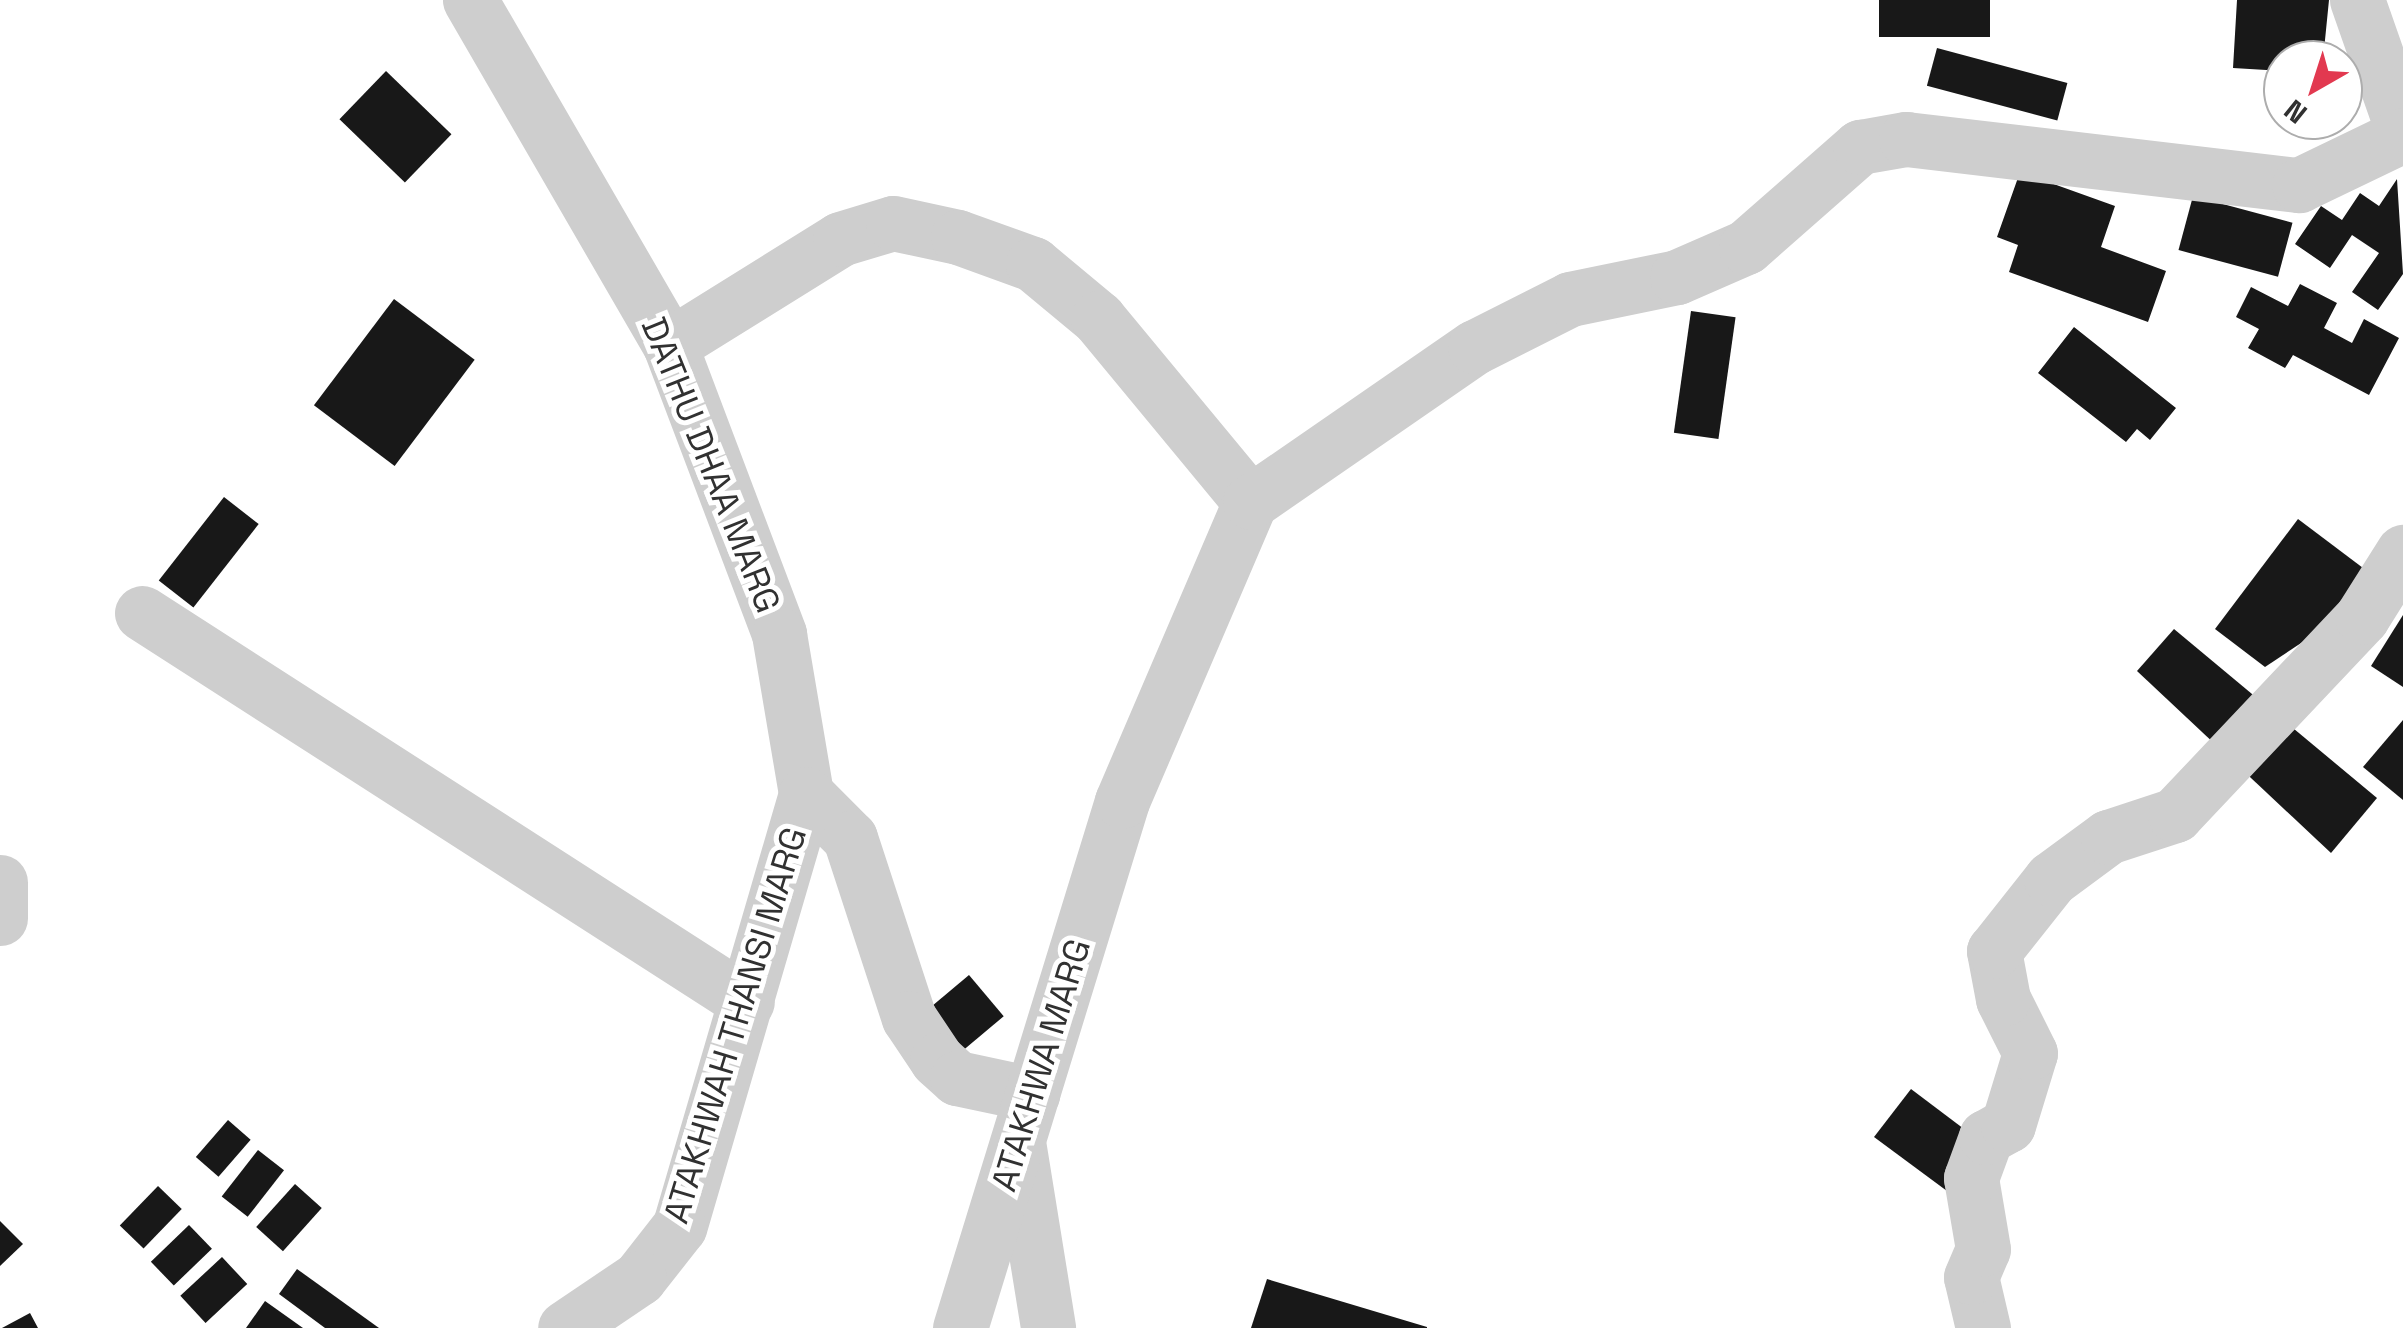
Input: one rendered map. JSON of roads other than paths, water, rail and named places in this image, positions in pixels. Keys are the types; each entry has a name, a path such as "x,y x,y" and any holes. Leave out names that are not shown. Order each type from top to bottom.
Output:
{"street":[{"name":"DATHU DHAA MARG","path":"470,0 670,345 779,634 806,794"},
{"path":"670,345 840,239 893,223 958,237 1033,264 1098,318 1250,502 1475,347 1570,299 1677,277 1746,246 1860,147 1906,139 2299,184 2403,133 2357,0"},
{"name":"ATAKHWA MARG","path":"960,1328 1122,801 1250,502"},
{"path":"1983,1328 1971,1277 1983,1250 1971,1178 1986,1137 2008,1125 2030,1052 2003,1000 1994,951 2051,879 2108,837 2175,815 2362,618 2403,552"},
{"path":"142,614 747,1002"},
{"path":"806,794 850,838 909,1018 937,1060 957,1078 1025,1117 1048,1328"},
{"name":"ATAKHWAH THANSI MARG","path":"565,1328 639,1278 679,1227 806,794"},
{"path":"0,882 0,918"}]}
